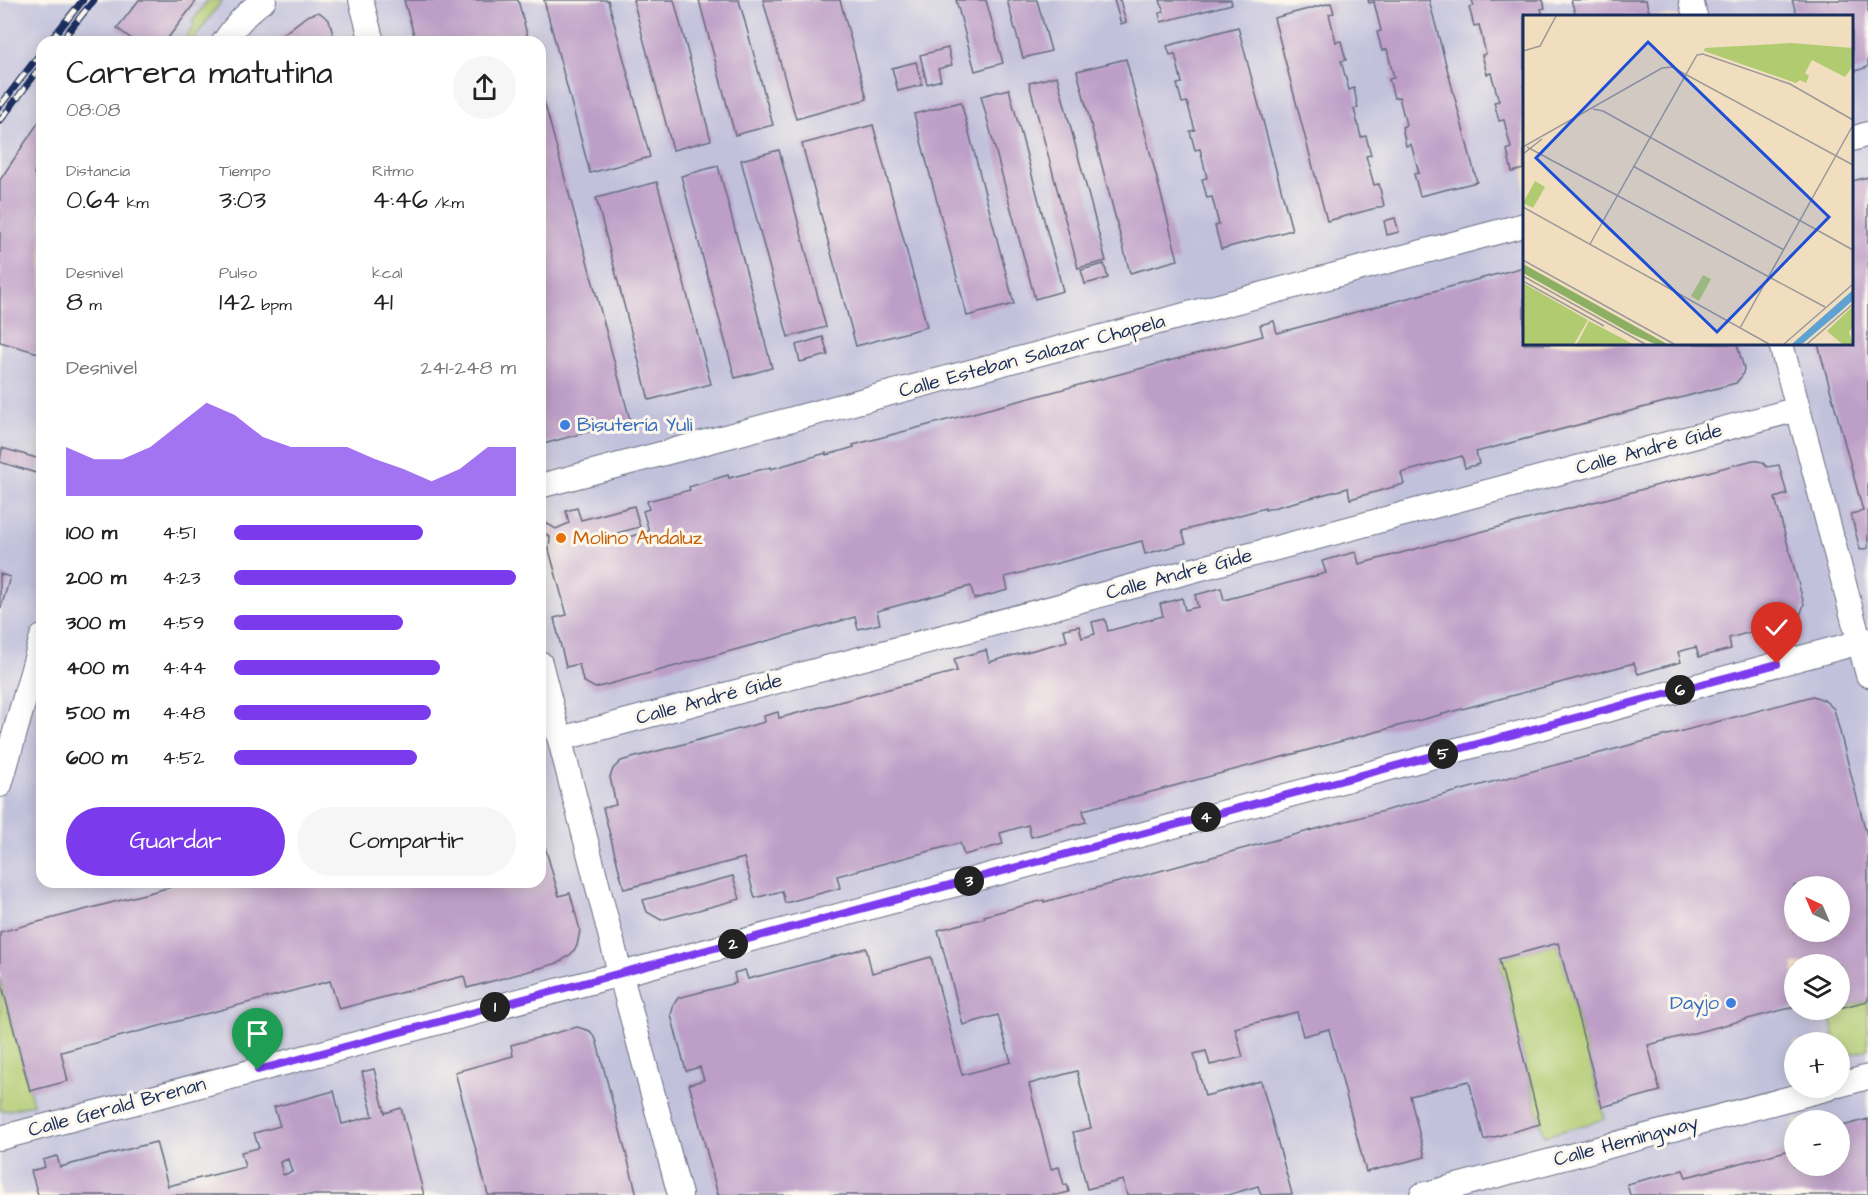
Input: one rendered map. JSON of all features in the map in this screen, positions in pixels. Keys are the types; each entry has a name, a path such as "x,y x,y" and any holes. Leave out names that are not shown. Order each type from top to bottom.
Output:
{"street":[{"path":"228,36 264,0"},
{"path":"361,0 370,36"},
{"path":"1691,0 1695,15"},
{"path":"1853,138 1868,134"},
{"name":"Calle Esteban Salazar Chapela","path":"546,484 1523,225"},
{"path":"1781,345 1864,641 1868,675"},
{"name":"Calle André Gide","path":"560,739 1798,410"},
{"name":"Calle Gerald Brenan","path":"0,1138 1864,641"},
{"path":"0,785 36,658"},
{"path":"30,679 36,668"},
{"path":"546,686 680,1195"},
{"path":"1850,1082 1868,1077"},
{"name":"Calle Hemingway","path":"1422,1195 1791,1098"}],"shaded area":[{"path":"0,0 1868,0 1868,1195 0,1195"}],"green space":[{"path":"208,0 222,0 196,36 187,36 195,25 192,22"},
{"path":"1558,943 1605,1119 1544,1136 1499,959"},
{"path":"0,978 33,1104 10,1110 0,1110"},
{"path":"1868,1001 1868,1049 1850,1054 1850,1032 1833,1032 1830,1020 1850,1020 1850,1006"}],"building":[{"path":"139,0 197,0 170,36 128,36 117,28"},
{"path":"404,0 518,0 527,36 414,36"},
{"path":"544,0 608,0 650,157 590,173"},
{"path":"633,0 674,0 711,140 673,150"},
{"path":"699,0 739,0 773,125 735,135"},
{"path":"763,0 840,0 867,99 796,119"},
{"path":"956,0 986,0 1003,63 975,71"},
{"path":"1007,0 1037,0 1051,51 1023,58"},
{"path":"1114,0 1120,0 1126,22 1121,24"},
{"path":"1160,0 1231,0 1232,4 1161,22 1159,13 1164,12"},
{"path":"1368,0 1429,0 1477,182 1420,196 1414,174 1419,173 1411,144 1406,146 1402,127 1406,125 1399,97 1394,98 1389,79 1394,78 1387,49 1382,51 1377,32 1381,31 1374,2 1369,3"},
{"path":"1472,0 1543,0 1545,8 1541,9 1543,15 1523,15 1523,169 1512,172 1507,150 1511,148 1504,120 1499,121 1494,102 1499,101 1491,73 1487,74 1482,55 1486,54 1479,25 1474,26 1469,7 1474,6"},
{"path":"1571,0 1646,0 1650,15 1576,15"},
{"path":"1792,0 1868,0 1868,67 1853,72 1853,15 1797,15"},
{"path":"1331,3 1334,13 1329,14 1336,42 1341,41 1346,60 1341,61 1349,90 1354,88 1358,108 1354,109 1361,137 1366,136 1371,155 1366,156 1374,185 1379,184 1384,206 1327,221 1274,18"},
{"path":"319,12 329,20 333,36 281,36 307,16"},
{"path":"1238,27 1292,230 1221,249 1215,226 1219,225 1212,197 1207,198 1202,179 1207,178 1200,149 1195,150 1190,131 1195,130 1187,102 1182,103 1177,84 1182,83 1175,54 1170,55 1167,46"},
{"path":"948,48 952,65 938,69 941,80 927,84 920,55"},
{"path":"1126,59 1178,260 1130,273 1077,71"},
{"path":"916,62 922,85 898,91 892,68"},
{"path":"1057,76 1106,261 1078,268 1029,83"},
{"path":"1009,89 1063,291 1035,299 981,96"},
{"path":"961,102 1014,304 967,316 914,114"},
{"path":"546,108 630,420 546,443"},
{"path":"873,125 927,327 856,346 802,144"},
{"path":"36,126 34,174 36,174 36,352 0,342 0,180"},
{"path":"779,150 826,327 788,337 741,160"},
{"path":"718,166 772,368 735,378 681,176"},
{"path":"1868,177 1868,548 1860,550 1851,514 1863,511 1818,345 1853,345 1853,181"},
{"path":"657,182 711,384 649,400 596,198"},
{"path":"1395,218 1399,232 1387,235 1384,221"},
{"path":"1104,264 1108,278 1085,284 1081,270"},
{"path":"1523,267 1523,345 1737,345 1744,369 1736,383 1476,452 1479,464 1465,468 1462,456 1401,473 1404,484 1350,499 1348,488 1182,531 1186,543 1145,554 1142,541 1005,577 1008,590 974,599 971,586 877,611 880,624 858,629 855,617 595,688 583,681 579,664 566,667 554,618 567,615 549,550 550,537 546,534 546,523 556,529 569,523 566,511 577,508 581,520 634,506 640,527 613,534 615,541 649,531 643,511 649,509 647,501 690,490 689,487 728,475 729,478 826,453 826,455 854,447 853,445 1263,336 1260,325 1274,321 1277,333"},
{"path":"823,337 828,355 800,362 796,345"},
{"path":"2,448 36,458 36,473 0,462"},
{"path":"1753,460 1762,462 1767,467 1779,465 1787,494 1775,498 1804,604 1799,619 1729,638 1731,649 1699,657 1696,647 1678,652 1681,662 1638,674 1634,663 1083,810 1086,822 1031,837 1028,825 1000,833 1003,844 964,855 960,843 837,876 840,888 785,903 782,891 755,898 744,858 624,889 603,808 616,805 610,777 613,769 621,761 765,722 764,716 778,712 779,718 957,671 954,659 986,650 989,662 1067,641 1064,629 1079,626 1082,638 1095,634 1092,622 1105,619 1108,631 1163,616 1160,604 1182,598 1185,610 1198,607 1195,595 1221,588 1224,600 1326,573 1322,561 1356,552 1359,564"},
{"path":"0,574 10,577 1,608 0,608"},
{"path":"1813,696 1824,700 1834,709 1868,840 1868,1001 1850,1005 1850,954 1784,954 1784,1010 1648,1045 1660,1091 1602,1107 1558,943 1499,959 1540,1124 1484,1140 1469,1081 1410,1096 1425,1157 1366,1172 1329,1029 1303,1036 1297,1012 1235,1028 1243,1057 1210,1065 1206,1051 1194,1054 1205,1096 1261,1081 1292,1194 1261,1195 1258,1186 1228,1195 1127,1195 1123,1180 1087,1189 1073,1132 1091,1128 1077,1071 1029,1084 1051,1169 1059,1167 1064,1185 1067,1184 1069,1192 1057,1195 718,1195 689,1084 704,1080 700,1067 686,1071 671,1015 678,998 736,983 734,973 745,970 748,979 866,948 872,973 931,957 962,1075 1011,1062 998,1015 963,1025 938,930 1044,900 1044,902"},
{"path":"546,850 559,896 570,893 580,930 577,946 571,954 558,963 467,988 464,976 339,1009 330,981 61,1052 68,1081 30,1091 0,978 0,932 167,888 546,888"},
{"path":"733,876 740,899 661,920 647,912 643,900"},
{"path":"577,1027 590,1031 596,1039 637,1195 488,1195 455,1072 513,1056 511,1045"},
{"path":"374,1069 385,1113 401,1108 424,1195 38,1195 31,1171 45,1167 43,1160 57,1156 60,1167 156,1142 168,1186 245,1167 241,1152 259,1148 254,1133 280,1126 274,1107 334,1091 342,1124 373,1116 362,1072","holes":["288,1159 292,1172 283,1175 280,1162"]},
{"path":"1868,1119 1868,1195 1630,1195 1627,1184 1683,1170 1686,1177 1784,1152 1784,1176 1850,1176 1850,1124"}],"railway":[{"path":"54,36 83,0"},
{"path":"65,36 94,0"},
{"path":"0,106 36,59"},
{"path":"0,121 36,73"}],"place":[{"name":"Bisutería Yuli","path":"565,425"},
{"name":"Molino Andaluz","path":"561,538"},
{"name":"Dayjo","path":"1731,1003"}],"route":[{"path":"258,1070 1777,664"}]}
